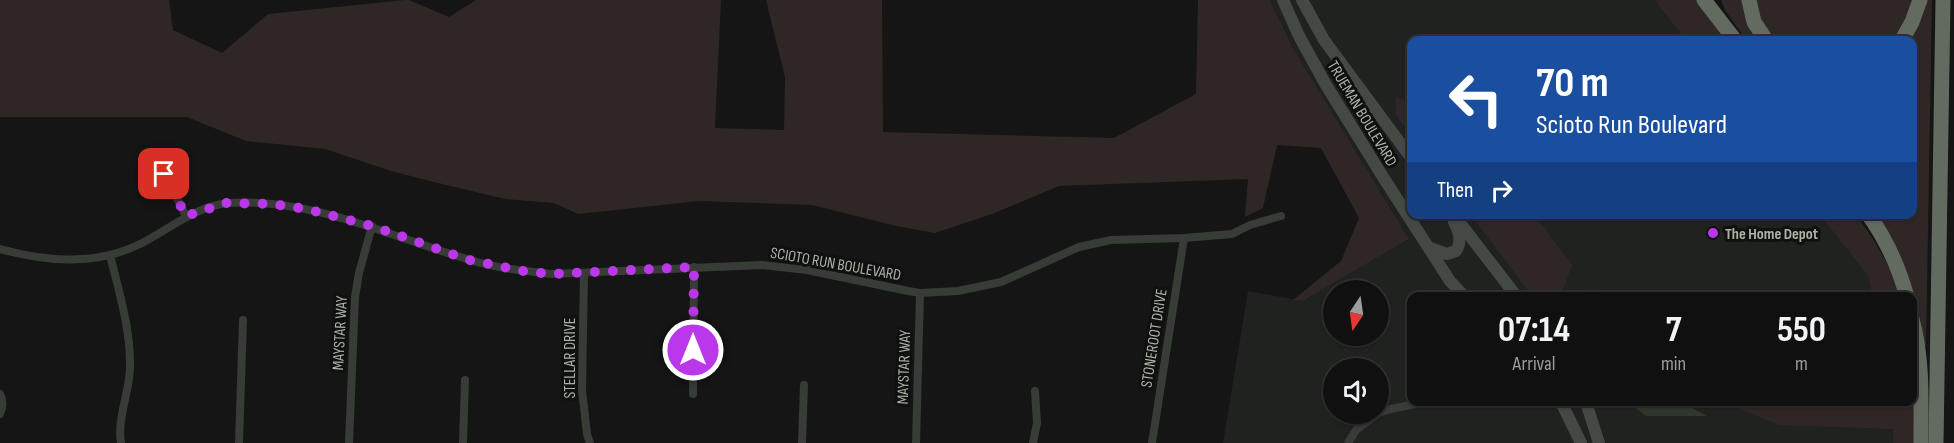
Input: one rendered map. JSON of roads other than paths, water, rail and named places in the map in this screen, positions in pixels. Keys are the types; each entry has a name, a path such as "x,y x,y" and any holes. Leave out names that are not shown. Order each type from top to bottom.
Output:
{"highway":[{"path":"1704,0 1732,36"},
{"path":"1717,0 1740,36"},
{"path":"1749,0 1754,22 1763,36"},
{"path":"1904,36 1920,0"},
{"path":"1936,443 1944,0"},
{"path":"1871,219 1900,273 1906,292"},
{"path":"1917,342 1921,384 1921,443"}],"main road":[{"name":"TRUEMAN BOULEVARD","path":"1283,0 1299,36 1326,85 1407,213"},
{"name":"TRUEMAN BOULEVARD","path":"1302,0 1324,40 1407,152"},
{"path":"1299,36 1310,40 1324,40"},
{"name":"TRUEMAN BOULEVARD","path":"1411,219 1450,280 1461,292"},
{"path":"1430,248 1447,254 1458,248 1460,243 1453,219"},
{"path":"1455,219 1513,292"},
{"path":"1563,406 1581,443"},
{"path":"1581,406 1592,417"},
{"path":"1588,406 1599,443"}],"street":[{"path":"164,174 186,216"},
{"name":"SCIOTO RUN BOULEVARD","path":"0,249 51,260 110,255 142,243 186,216 226,203 272,204 306,209 372,226 469,260 528,272 552,274 762,265 807,270 920,293 958,291 1000,282 1079,247 1111,240 1232,234 1250,225 1281,216"},
{"name":"MAYSTAR WAY","path":"349,443 355,297 372,226"},
{"name":"STONEROOT DRIVE","path":"1152,443 1184,238"},
{"path":"110,255 125,316 130,348 130,371 121,443"},
{"path":"693,394 694,267"},
{"name":"STELLAR DRIVE","path":"584,273 582,390 590,443"},
{"name":"MAYSTAR WAY","path":"916,443 920,293"},
{"path":"239,443 243,320"},
{"path":"463,443 465,380"},
{"path":"802,443 804,385"},
{"path":"1034,443 1037,423 1035,392"},
{"path":"0,394 3,398 3,408 0,414"},
{"path":"1389,409 1407,406"},
{"path":"1348,443 1356,430 1364,424"}],"place":[{"name":"The Home Depot","path":"1713,233"}]}
